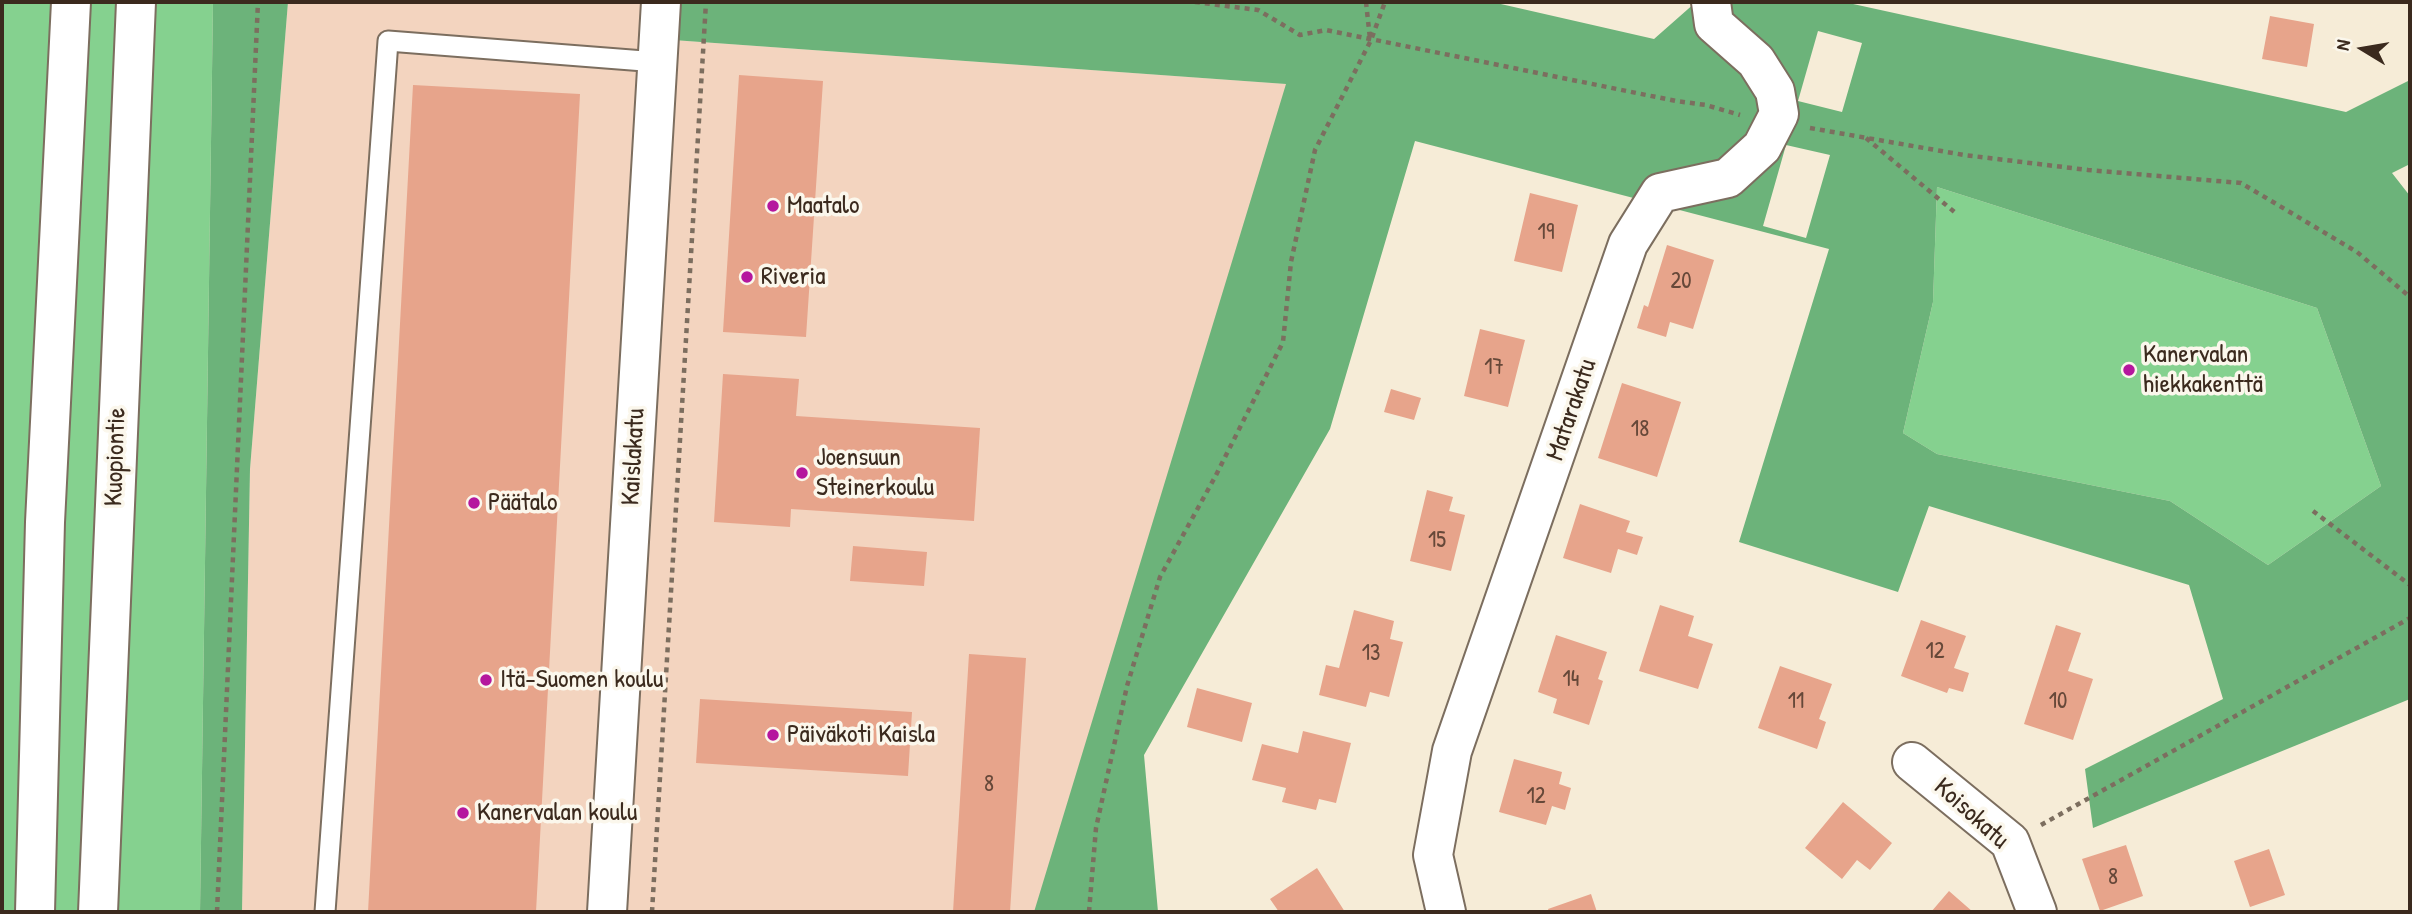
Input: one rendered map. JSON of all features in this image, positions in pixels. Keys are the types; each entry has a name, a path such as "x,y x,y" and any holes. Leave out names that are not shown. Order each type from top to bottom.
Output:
{"main road":[{"path":"35,912 45,522 71,2"},
{"name":"Kuopiontie","path":"98,912 136,2"},
{"name":"Kaislakatu","path":"607,912 661,2"},
{"name":"Matarakatu","path":"1446,912 1433,855 1452,751 1628,244 1660,192 1728,178 1762,148 1779,114 1775,91 1756,61 1714,24 1711,2"},
{"name":"Koisokatu","path":"1912,762 2010,842 2037,912"}],"lane":[{"path":"325,912 388,41 657,62"}],"path":[{"path":"217,912 258,2"},
{"path":"652,912 706,2"},
{"path":"1195,2 1258,10 1300,35 1326,30 1698,104"},
{"path":"1366,2 1371,40"},
{"path":"1089,912 1096,828 1127,686 1160,577 1283,342 1291,262 1315,150 1371,40 1385,2"},
{"path":"1834,132 2019,162 2241,183 2357,252 2410,297"},
{"path":"1866,138 1958,215"},
{"path":"2313,511 2410,585"},
{"path":"2010,842 2410,618"}],"shaded area":[{"name":"Riveria","path":"288,2 661,2 659,39 1287,84 1035,912 242,912 250,469"}],"green space":[{"path":"2,2 213,2 200,912 2,912"},
{"path":"213,2 288,2 250,469 242,912 200,912"},
{"path":"661,2 1492,2 1654,39 1696,2 1844,2 2346,112 2410,80 2410,164 2392,173 2410,196 2410,699 2093,828 2085,769 2223,699 2189,585 1929,506 1898,592 1739,542 1829,249 1415,141 1330,429 1144,755 1158,912 1034,912 1286,84 659,39","holes":["1818,31 1862,43 1842,112 1798,101","1786,145 1830,155 1806,238 1763,226","1937,187 2317,308 2381,486 2268,565 2170,501 1937,454 1903,433 1933,302"]},
{"name":"Kanervalan hiekkakenttä","path":"1937,187 2317,308 2381,486 2268,565 2170,501 1937,454 1903,433 1933,302"}],"building":[{"path":"2270,16 2314,24 2307,67 2262,59"},
{"name":"Maatalo","path":"739,75 823,81 806,337 723,332"},
{"name":"Päätalo","path":"413,85 580,94 536,912 368,912"},
{"path":"1530,193 1578,205 1562,272 1514,261"},
{"path":"1667,245 1714,260 1693,329 1670,322 1666,337 1637,328 1644,305 1648,307"},
{"path":"1480,329 1525,340 1508,407 1464,396"},
{"path":"723,374 799,379 796,416 980,428 974,521 791,509 790,527 714,522"},
{"path":"1622,383 1681,402 1657,477 1598,458"},
{"path":"1391,389 1421,398 1414,420 1384,412"},
{"path":"1427,490 1453,497 1449,511 1465,515 1451,571 1410,561"},
{"path":"1580,504 1630,521 1626,532 1643,537 1637,555 1618,549 1611,573 1563,558"},
{"path":"853,546 927,552 924,586 850,581"},
{"path":"1660,605 1694,616 1688,636 1713,644 1698,689 1639,671"},
{"path":"1354,610 1394,621 1390,639 1403,642 1389,697 1370,692 1366,707 1319,695 1326,665 1339,668"},
{"path":"1921,620 1966,636 1954,668 1969,673 1963,692 1949,688 1947,693 1901,676"},
{"path":"2056,625 2081,633 2068,671 2093,679 2073,740 2024,724"},
{"path":"1556,635 1607,652 1598,679 1603,681 1589,725 1553,713 1557,699 1538,692"},
{"path":"969,654 1026,658 1010,912 953,912"},
{"path":"1780,666 1832,684 1819,719 1826,722 1817,749 1758,728"},
{"path":"1197,688 1252,703 1242,742 1187,727"},
{"path":"700,699 912,712 908,776 696,763"},
{"path":"1303,731 1351,743 1336,803 1319,799 1316,810 1282,802 1286,788 1252,780 1262,744 1298,753"},
{"path":"1514,759 1562,772 1559,784 1571,788 1565,810 1552,806 1546,825 1499,812"},
{"path":"1843,802 1892,843 1870,870 1857,860 1842,879 1805,848"},
{"path":"2126,845 2143,896 2100,911 2082,859"},
{"path":"2269,849 2285,895 2250,907 2234,861"},
{"path":"1317,868 1345,912 1279,912 1270,899"},
{"path":"1949,891 1973,912 1931,912"},
{"path":"1591,894 1597,912 1549,912 1548,909"}],"place":[{"name":"Maatalo","path":"773,206"},
{"name":"Riveria","path":"747,277"},
{"name":"Kanervalan hiekkakenttä","path":"2129,370"},
{"name":"Joensuun Steinerkoulu","path":"802,473"},
{"name":"Päätalo","path":"474,503"},
{"name":"Itä-Suomen koulu","path":"486,680"},
{"name":"Päiväkoti Kaisla","path":"773,735"},
{"name":"Kanervalan koulu","path":"463,813"}]}
